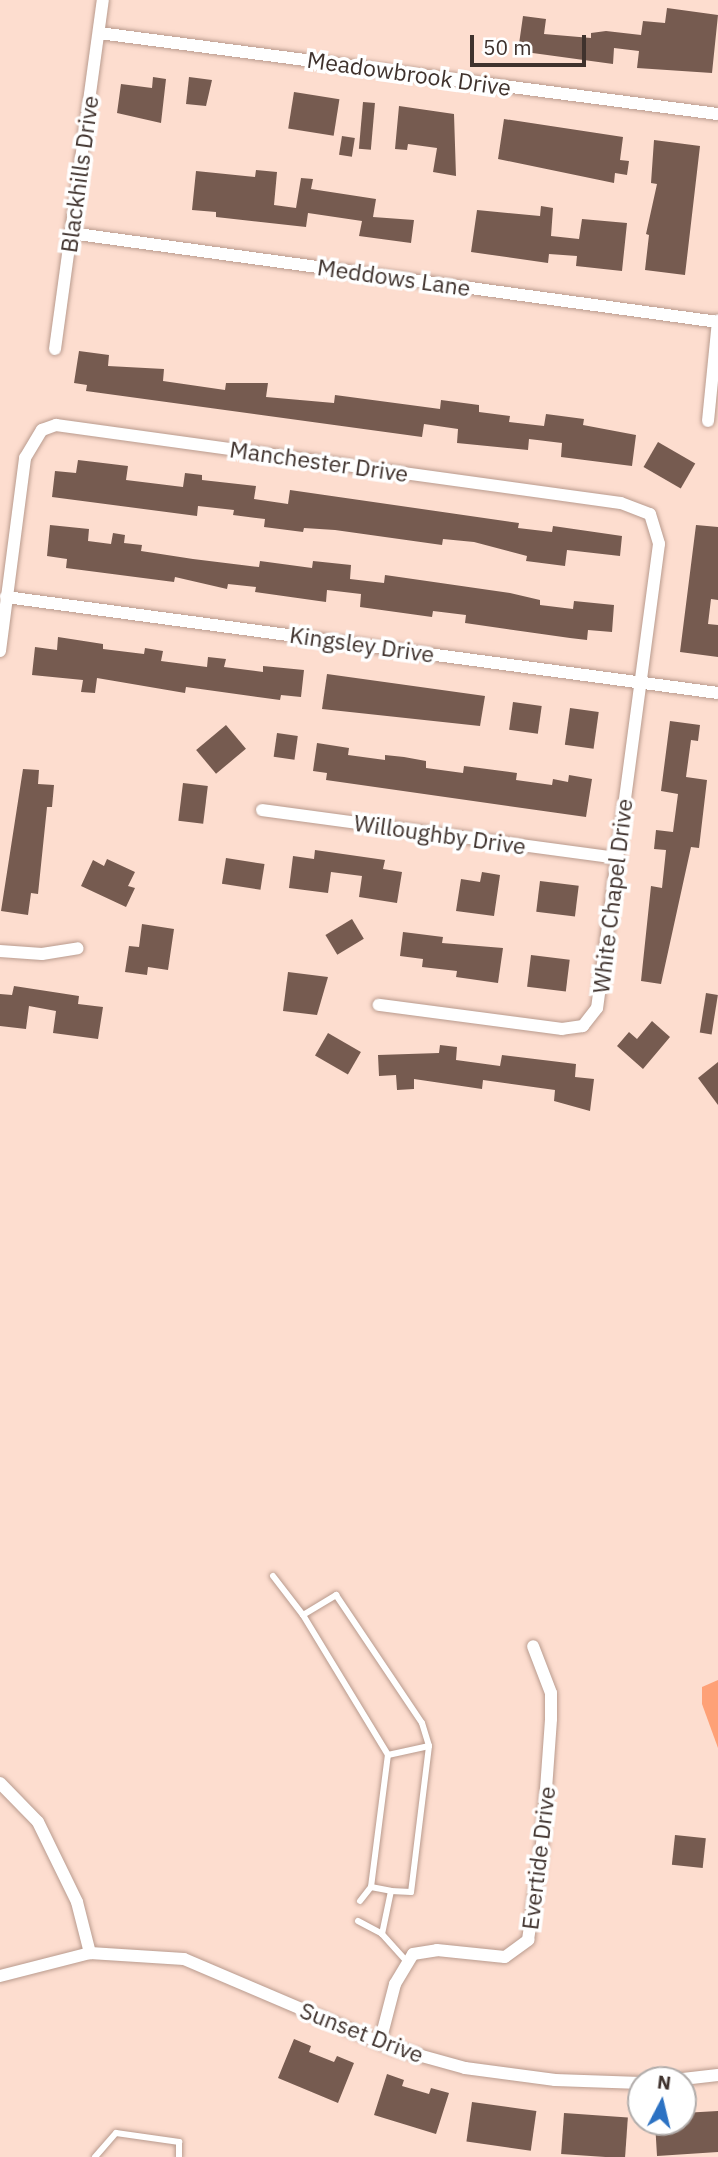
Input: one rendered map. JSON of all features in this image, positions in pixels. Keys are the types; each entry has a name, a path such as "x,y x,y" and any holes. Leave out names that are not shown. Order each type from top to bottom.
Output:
{"street":[{"name":"Blackhills Drive","path":"55,349 103,0"},
{"name":"Meadowbrook Drive","path":"99,33 718,114"},
{"name":"Meddows Lane","path":"70,233 718,321"},
{"path":"708,421 718,321"},
{"name":"Manchester Drive","path":"0,652 25,457 42,430 56,425 641,508 656,522 659,544 640,682"},
{"name":"Kingsley Drive","path":"6,597 718,692"},
{"name":"White Chapel Drive","path":"379,1005 562,1029 583,1026 602,996 640,682"},
{"name":"Willoughby Drive","path":"262,810 618,858"},
{"path":"0,951 42,954 78,948"},
{"name":"Evertide Drive","path":"406,1961 421,1951 437,1950 505,1957 528,1940 542,1845 551,1719 551,1693 533,1646"},
{"path":"0,1783 38,1822 76,1902 90,1952"},
{"name":"Sunset Drive","path":"0,1976 90,1952 184,1959 380,2042 465,2068 555,2080 627,2083"},
{"path":"380,2042 406,1961"},
{"path":"697,2077 718,2075"}],"lane":[{"path":"273,1576 303,1615 387,1755 371,1887 360,1901"},
{"path":"303,1615 336,1595 422,1723 429,1746 411,1892 371,1887"},
{"path":"387,1755 429,1746"},
{"path":"382,1934 391,1891"},
{"path":"358,1921 382,1934 406,1961"},
{"path":"95,2157 116,2133 179,2142 179,2157"}],"shaded area":[{"path":"718,1680 718,1748 702,1704 702,1687"}],"building":[{"path":"667,8 718,15 712,73 637,68 639,51 614,48 613,64 518,51 523,16 546,19 544,34 591,38 591,33 606,31 641,35 643,21 665,23"},
{"path":"153,77 166,79 161,123 117,113 121,84 152,88"},
{"path":"189,77 212,80 206,106 186,104"},
{"path":"294,92 339,99 334,136 288,129"},
{"path":"363,102 375,103 371,150 359,149"},
{"path":"399,106 454,114 456,176 433,172 437,148 408,144 407,150 395,149"},
{"path":"504,119 623,137 620,160 629,161 627,175 615,173 614,183 498,159"},
{"path":"342,136 355,138 352,157 339,155"},
{"path":"654,140 700,146 685,275 645,270 649,235 646,234 657,184 651,183"},
{"path":"256,170 277,172 274,205 296,208 301,178 313,179 311,189 376,199 373,217 414,220 411,243 359,236 362,221 308,213 306,227 216,217 216,212 192,210 196,171 255,177"},
{"path":"541,206 553,208 551,236 579,239 582,219 627,223 622,271 576,266 577,256 549,254 548,263 471,252 477,210 540,216"},
{"path":"79,351 109,355 108,366 164,369 163,381 225,390 226,383 268,383 266,397 334,403 335,395 440,409 441,400 479,405 479,412 510,416 509,422 544,426 546,414 584,419 583,425 636,435 632,466 561,457 562,443 529,439 528,450 457,443 458,429 424,424 422,437 86,391 87,385 74,383"},
{"path":"658,442 695,464 681,489 644,467"},
{"path":"78,460 128,466 126,480 183,487 185,473 202,475 202,480 256,486 254,499 288,504 290,490 519,523 518,528 552,532 553,526 622,536 620,556 567,550 565,566 526,561 527,556 474,542 443,539 442,545 335,530 304,528 303,532 264,527 265,519 233,515 234,510 198,506 197,516 52,497 55,471 76,473"},
{"path":"50,525 89,529 88,541 111,544 113,533 125,535 124,543 142,545 141,551 193,559 259,567 260,561 312,568 313,561 351,565 350,579 384,583 385,575 510,593 540,600 540,605 573,609 574,601 614,605 612,632 588,630 587,640 465,623 466,615 433,611 432,617 360,607 361,594 327,590 326,602 255,592 256,587 228,584 227,589 175,577 174,582 66,568 67,559 47,556"},
{"path":"696,525 718,527 718,600 711,599 708,624 718,625 718,657 680,652"},
{"path":"58,637 103,644 103,649 144,654 145,648 163,651 161,661 207,667 208,657 226,659 224,667 263,672 263,666 304,670 301,697 281,695 280,700 186,687 185,693 97,678 95,693 81,692 83,680 32,675 35,647 57,650"},
{"path":"327,674 485,696 480,726 322,709"},
{"path":"513,702 542,706 538,734 509,730"},
{"path":"570,708 599,712 594,749 565,745"},
{"path":"670,721 700,725 698,741 691,740 686,777 707,780 699,848 691,847 661,984 641,981 651,886 662,888 666,850 654,849 656,830 673,832 678,794 661,791"},
{"path":"226,725 246,749 216,774 196,750"},
{"path":"277,733 298,736 294,760 274,757"},
{"path":"317,743 349,748 348,755 385,760 385,755 404,757 426,761 426,768 463,773 464,766 517,773 516,780 552,785 553,779 568,782 569,775 592,779 586,817 326,780 327,773 313,771"},
{"path":"23,769 39,770 38,784 54,785 52,807 47,807 38,894 31,893 28,915 1,911"},
{"path":"183,783 208,786 203,824 178,821"},
{"path":"315,850 385,860 383,869 402,872 397,903 359,897 362,876 331,872 328,893 289,888 293,856 314,859"},
{"path":"226,858 265,864 260,890 222,884"},
{"path":"107,859 135,872 128,886 135,888 126,907 81,886 93,860 104,866"},
{"path":"482,872 500,875 494,916 456,911 461,879 480,882"},
{"path":"540,881 579,886 575,917 536,912"},
{"path":"352,919 364,939 337,955 325,935"},
{"path":"142,924 174,929 168,970 148,967 147,975 125,972 129,946 139,947"},
{"path":"403,932 443,937 442,943 503,948 498,983 456,977 457,971 422,967 423,959 400,956"},
{"path":"531,955 570,960 566,992 527,987"},
{"path":"288,972 328,977 317,1015 283,1011"},
{"path":"14,986 79,996 78,1004 103,1007 98,1039 53,1033 56,1011 29,1006 26,1029 0,1026 0,994 12,995"},
{"path":"706,993 718,995 712,1034 700,1033"},
{"path":"652,1021 670,1037 643,1069 617,1046 629,1032 637,1039"},
{"path":"328,1033 361,1052 348,1075 315,1056"},
{"path":"440,1045 457,1047 456,1060 500,1066 502,1055 576,1064 575,1077 594,1079 590,1111 554,1101 555,1090 483,1080 482,1089 414,1079 414,1089 397,1090 396,1075 379,1076 378,1055 439,1053"},
{"path":"718,1062 718,1105 698,1078"},
{"path":"675,1835 706,1838 703,1868 672,1865"},
{"path":"294,2039 311,2046 309,2052 334,2062 337,2056 354,2063 338,2103 278,2078"},
{"path":"387,2074 404,2080 402,2086 429,2094 431,2088 449,2093 436,2134 374,2115"},
{"path":"472,2102 536,2111 531,2151 466,2142"},
{"path":"718,2111 718,2152 657,2156 656,2136 697,2136 697,2112"},
{"path":"564,2113 627,2117 625,2157 561,2154"}]}
